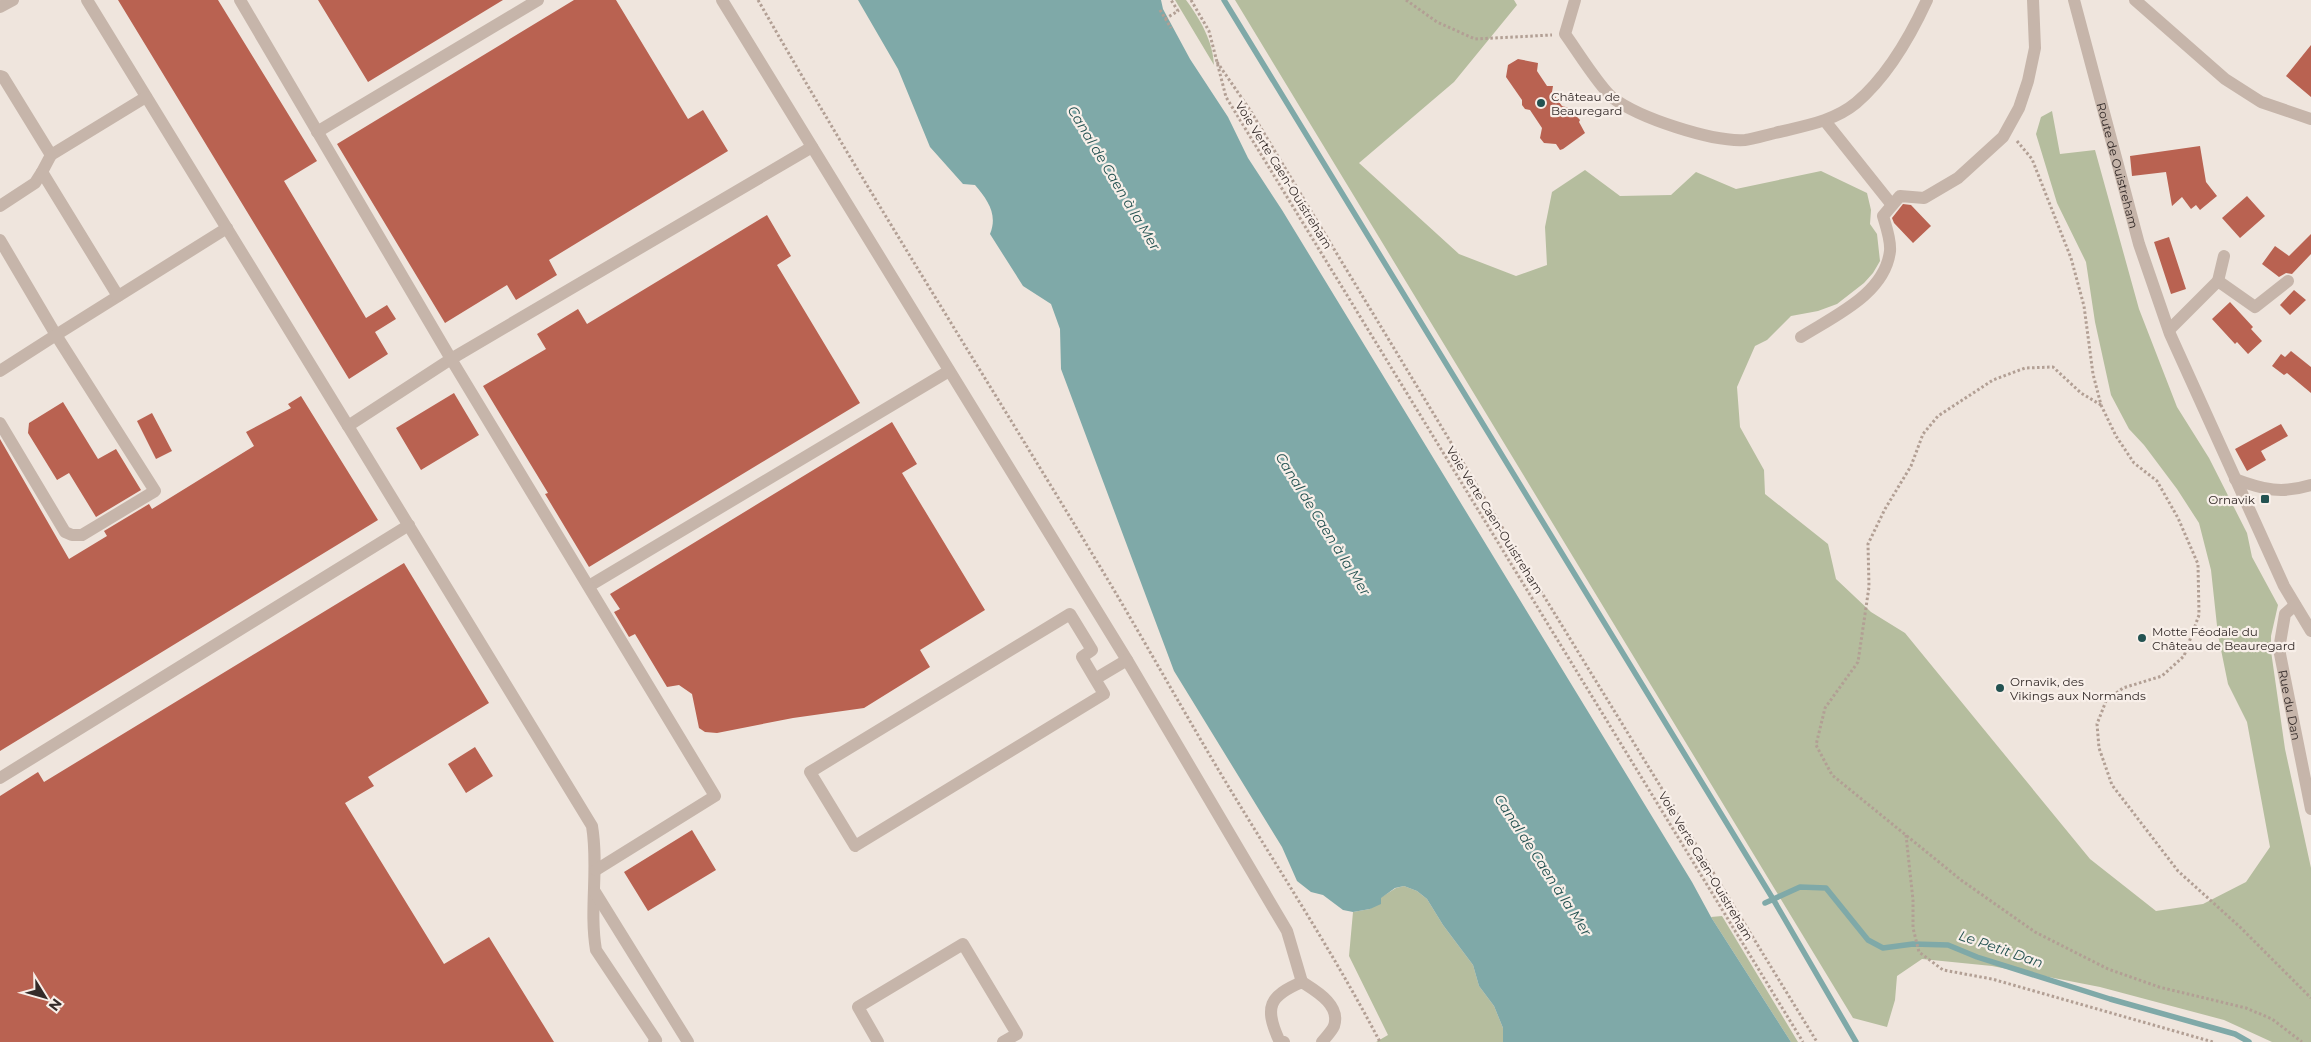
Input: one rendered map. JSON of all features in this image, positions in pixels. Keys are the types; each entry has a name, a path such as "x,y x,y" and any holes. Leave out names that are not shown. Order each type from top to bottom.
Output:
{"street":[{"path":"0,7 13,0"},
{"path":"87,0 592,826 596,870 594,936 596,950 656,1040 654,1042"},
{"path":"240,0 451,359 715,796 596,870"},
{"path":"317,132 538,0"},
{"path":"722,0 1127,660 1287,931 1302,982 1322,994 1335,1013 1334,1026 1322,1042"},
{"path":"1575,0 1565,34 1611,97 1632,111 1660,122 1704,135 1745,140 1825,121 1856,104 1875,84 1913,31 1926,0"},
{"path":"1801,337 1864,296 1882,276 1890,250 1883,216 1900,196 1924,198 1958,178 2003,136 2019,108 2028,81 2034,48 2033,0"},
{"name":"Route de Ouistreham","path":"2074,0 2139,244 2169,330 2284,586 2311,631"},
{"path":"2136,0 2225,79 2261,102 2311,119"},
{"path":"0,76 3,77 51,154"},
{"path":"0,206 35,183 51,154 146,97"},
{"path":"1825,121 1892,205"},
{"path":"348,426 451,359 812,147"},
{"path":"42,172 118,296"},
{"path":"0,371 227,228"},
{"path":"0,240 56,335 155,491 82,535 72,535 66,532 0,423"},
{"path":"2169,330 2218,281 2224,256"},
{"path":"2218,281 2255,307 2288,281"},
{"path":"589,586 949,371"},
{"path":"2236,479 2262,489 2292,491 2311,485"},
{"path":"0,778 408,525"},
{"name":"Rue du Dan","path":"2295,605 2285,614 2279,649 2311,809"},
{"path":"1070,614 1092,650 1082,657 1095,679 1104,694 856,846 810,772 1070,614"},
{"path":"1095,679 1127,660"},
{"path":"595,892 688,1042"},
{"path":"878,1042 858,1008 963,944 1018,1034 1004,1042"},
{"path":"1280,1041 1271,1022 1270,1008 1282,990 1302,982"}],"path":[{"path":"758,0 803,79 1110,584 1216,767 1350,985 1380,1042"},
{"path":"1165,19 1178,11 1171,0"},
{"name":"Voie Verte Caen-Ouistreham","path":"1191,0 1209,31 1226,97 1803,1042"},
{"path":"1406,0 1437,22 1474,39 1565,34"},
{"path":"1160,10 1171,28"},
{"path":"1217,62 1250,110 1531,575 1817,1042"},
{"path":"2007,129 2032,159 2071,258 2084,306 2092,374 2101,404 2116,436 2134,463 2157,481 2178,518 2198,564 2199,615 2184,656 2162,676 2123,688 2106,701 2097,724 2099,748 2112,785 2178,871 2240,927 2311,998"},
{"path":"2101,404 2081,393 2053,367 2025,368 1993,380 1938,416 1924,434 1911,466 1885,509 1868,544 1868,587 1858,662 1825,708 1816,745 1832,775 1961,880 2035,932 2108,968 2150,984 2246,1008 2272,1019 2302,1042"},
{"path":"1906,835 1913,900 1913,928 1919,952 1943,970 1992,979 2213,1042"}],"green space":[{"path":"1175,0 1186,0 1196,15 1211,47 1214,65"},
{"path":"1235,0 1514,0 1517,5 1454,82 1359,163 1459,254 1516,276 1547,265 1545,227 1552,192 1585,170 1620,196 1671,195 1696,172 1736,189 1821,171 1867,193 1871,210 1870,224 1877,234 1880,261 1873,273 1864,283 1837,304 1818,311 1791,316 1767,340 1755,346 1737,387 1740,427 1764,470 1765,494 1828,544 1836,579 1871,612 1905,633 2090,859 2156,911 2203,904 2246,882 2270,847 2247,722 2228,684 2218,635 2211,570 2199,523 2177,489 2144,445 2129,429 2111,395 2095,322 2086,262 2057,203 2036,134 2041,117 2052,111 2060,154 2095,150 2139,309 2177,407 2209,458 2247,533 2252,557 2278,605 2271,636 2271,651 2285,749 2311,868 2311,1042 2272,1042 2224,1020 2100,987 1992,966 1922,959 1897,976 1895,1000 1887,1027 1853,1018"},
{"path":"1404,886 1417,891 1427,899 1443,925 1473,965 1479,986 1494,1006 1503,1028 1503,1042 1376,1042 1388,1035 1349,956 1353,912 1370,909 1380,898 1396,888"},
{"path":"1722,916 1798,1042 1791,1042 1711,917"}],"water":[{"name":"Canal de Caen à la Mer","path":"858,0 1161,0 1163,9 1190,59 1228,117 1248,158 1282,210 1692,882 1711,917 1791,1042 1503,1042 1503,1028 1494,1006 1479,986 1473,965 1443,925 1427,899 1417,891 1404,886 1395,888 1381,898 1381,904 1370,909 1353,912 1343,910 1323,895 1311,892 1297,881 1282,847 1174,671 1061,369 1060,329 1051,304 1023,286 990,234 993,220 992,214 988,202 980,191 975,185 963,184 930,147 898,69"}],"building":[{"path":"118,0 218,0 317,161 284,181 366,318 387,305 396,319 375,332 388,354 349,379"},
{"path":"318,0 503,0 368,82"},
{"path":"574,0 616,0 688,119 703,110 728,151 549,260 557,275 516,300 507,285 445,323 337,144"},
{"path":"2311,45 2311,97 2286,76"},
{"name":"Château de Beauregard","path":"1518,59 1538,63 1537,71 1547,86 1553,86 1552,92 1562,106 1569,108 1580,120 1579,122 1585,133 1563,149 1560,150 1556,144 1544,143 1540,138 1542,128 1530,110 1525,109 1522,105 1522,100 1506,77 1508,65"},
{"path":"2200,146 2206,182 2217,196 2200,210 2196,205 2191,209 2182,197 2172,206 2166,172 2132,176 2130,156"},
{"path":"2247,196 2265,216 2240,238 2222,218"},
{"path":"1903,204 1911,205 1931,226 1913,243 1894,223 1892,218"},
{"path":"767,215 791,256 777,265 860,403 589,567 545,494 548,493 483,386 546,349 537,334 578,309 587,324"},
{"path":"2311,234 2311,254 2292,274 2286,273 2279,277 2262,264 2275,246 2289,256"},
{"path":"2169,237 2186,289 2171,294 2154,242"},
{"path":"2294,290 2306,300 2290,315 2280,305"},
{"path":"2230,302 2253,327 2251,329 2262,341 2248,354 2237,342 2235,344 2212,319"},
{"path":"2291,351 2311,367 2311,393 2287,373 2284,375 2272,366 2281,354 2285,357"},
{"path":"454,393 479,435 421,470 396,428"},
{"path":"301,396 378,520 0,751 0,439 69,559 107,536 104,531 149,504 152,509 254,446 246,432 291,408 288,404"},
{"path":"63,402 98,459 116,449 141,490 96,517 69,473 57,480 28,433 29,423"},
{"path":"152,413 172,451 156,459 137,421"},
{"path":"892,422 917,464 902,473 985,610 920,650 930,667 864,708 793,718 717,733 705,732 699,728 692,694 679,685 667,687 635,634 629,637 614,612 620,609 610,594"},
{"path":"2281,424 2288,436 2261,451 2266,460 2247,471 2235,449"},
{"path":"404,563 489,703 368,777 374,786 345,803 444,964 489,937 554,1042 0,1042 0,796 38,772 44,782"},
{"path":"475,747 493,776 466,793 448,764"},
{"path":"692,830 716,870 648,911 624,872"}],"waterway":[{"path":"1224,0 1773,899 1856,1042"},
{"name":"Le Petit Dan","path":"1765,903 1800,887 1826,888 1868,940 1883,948 1913,944 1948,945 1977,957 2110,999 2235,1034 2249,1042"}],"place":[{"name":"Château de Beauregard","path":"1541,103"},
{"name":"Ornavik","path":"2265,499"},
{"name":"Motte Féodale du Château de Beauregard","path":"2142,638"},
{"name":"Ornavik, des Vikings aux Normands","path":"2000,688"}]}
